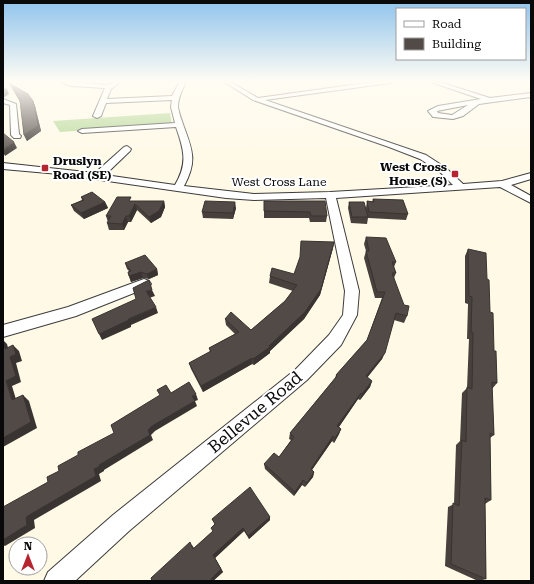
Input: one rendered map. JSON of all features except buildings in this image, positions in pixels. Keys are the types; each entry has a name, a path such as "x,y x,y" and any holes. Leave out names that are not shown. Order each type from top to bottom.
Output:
{"street":[{"path":"13,108 13,129"},
{"path":"97,116 100,108"},
{"path":"176,108 179,124 187,144 189,163 185,180 178,188"},
{"path":"280,108 392,145 423,157 443,170 461,187"},
{"path":"437,108 432,111 436,115 453,117 468,108"},
{"path":"82,131 179,124"},
{"path":"97,177 127,149"},
{"name":"West Cross Lane","path":"3,166 59,171 226,195 254,197 330,195 502,184 531,176"},
{"path":"502,184 531,200"},
{"name":"Bellevue Road","path":"57,581 121,523 301,375 335,340 350,315 352,292 330,195"},
{"path":"3,332 71,312 144,284"}],"green space":[{"path":"170,113 172,124 60,132 53,121"}],"place":[{"name":"Druslyn Road (SE)","path":"45,168"},
{"name":"West Cross House (S)","path":"455,174"}]}
